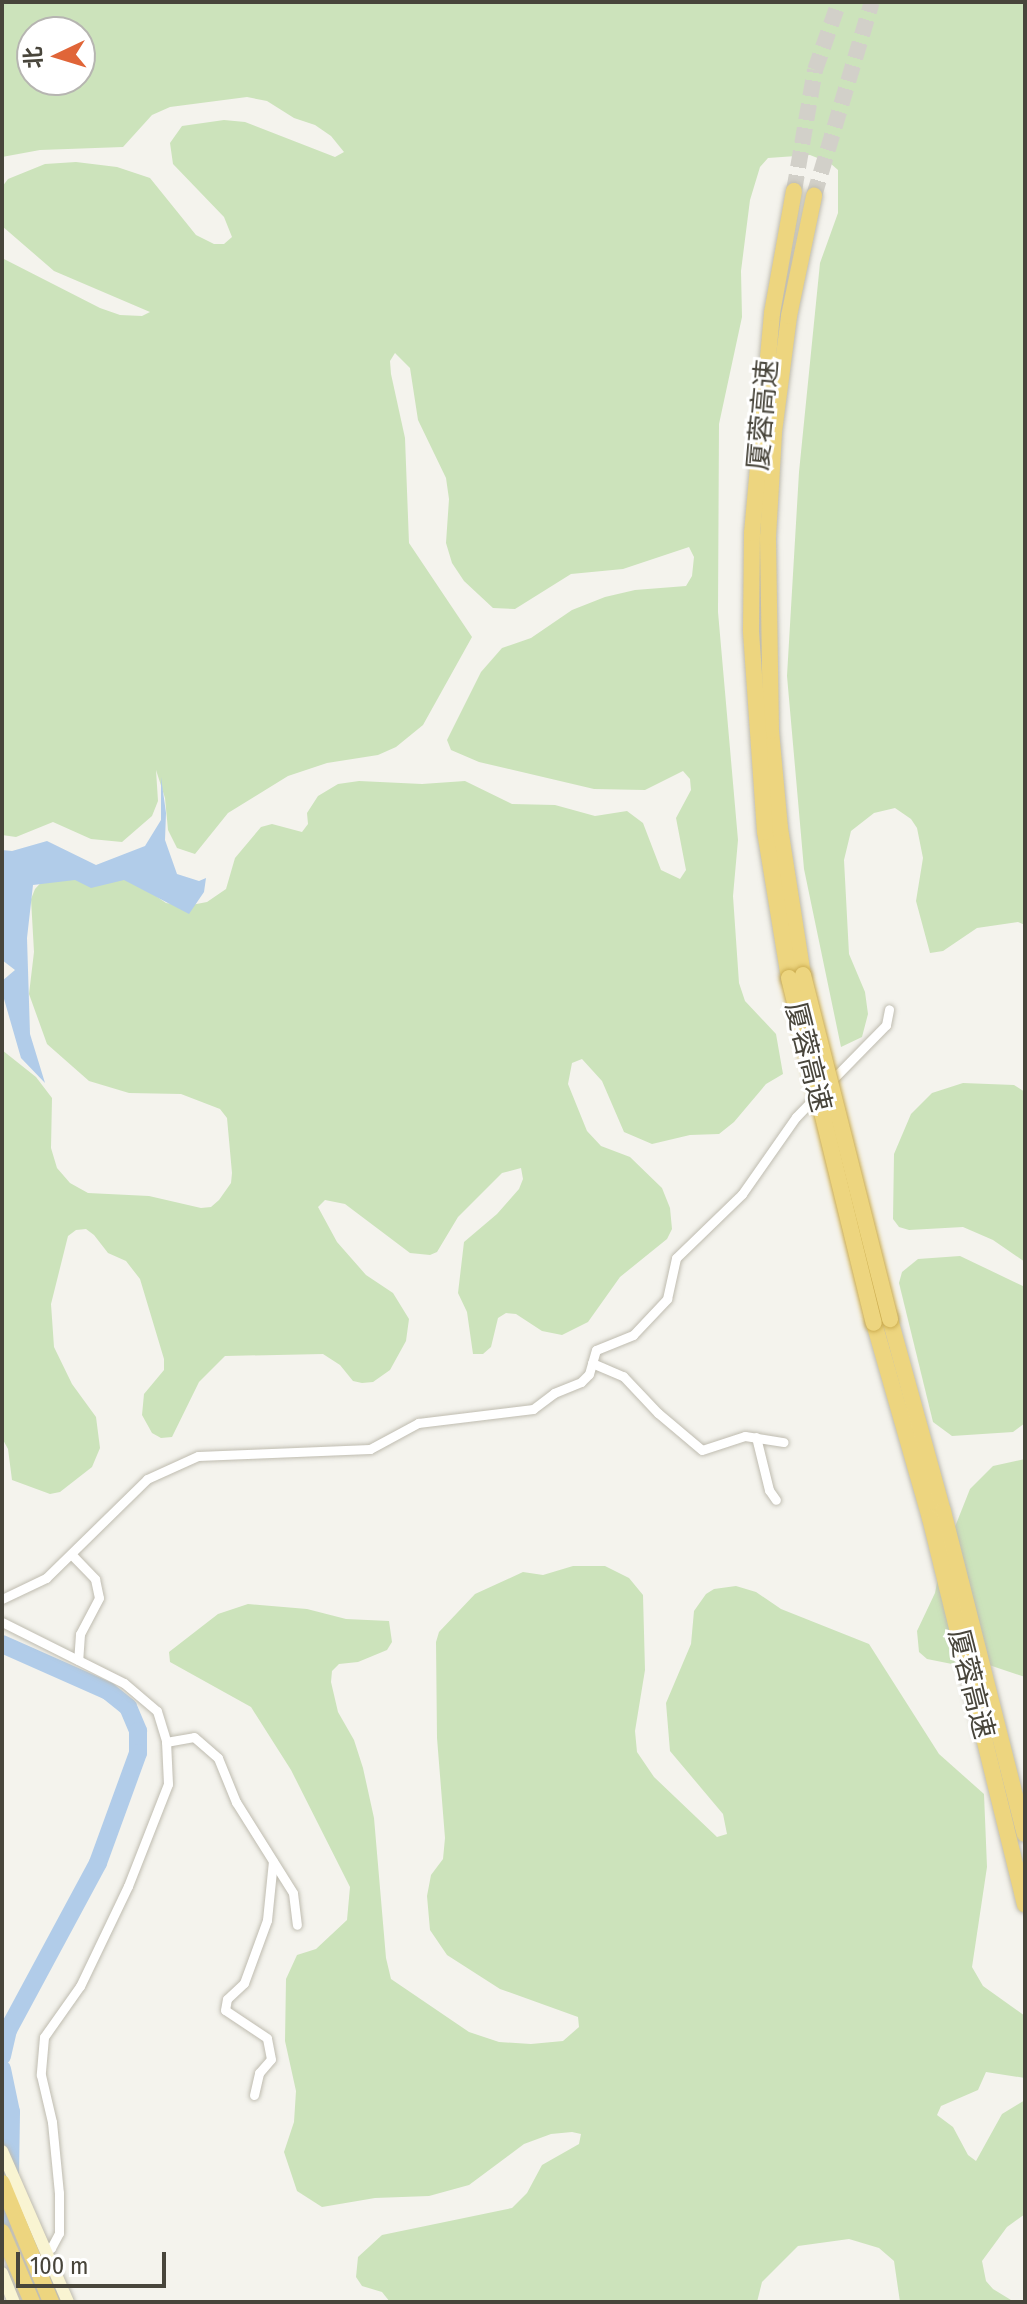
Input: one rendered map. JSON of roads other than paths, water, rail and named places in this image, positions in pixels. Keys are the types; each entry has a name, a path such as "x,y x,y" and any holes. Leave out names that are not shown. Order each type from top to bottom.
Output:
{"highway":[{"name":"厦蓉高速","path":"794,191 772,313 752,533 751,630 765,832 796,976 1025,1904"},
{"name":"厦蓉高速","path":"796,976 771,731 768,537 774,432 789,316 814,196"},
{"name":"厦蓉高速","path":"894,1369 943,1511 1025,1834"},
{"path":"2,2183 34,2298"},
{"path":"2,2232 34,2298"}],"street":[{"path":"2,1599 46,1578 147,1479 198,1456 370,1449 418,1423 533,1409 554,1393 581,1382 596,1350 633,1335 667,1299 676,1258 742,1194 796,1117 886,1025 889,1009"},
{"path":"592,1363 623,1376 658,1413 702,1450 745,1436 784,1442"},
{"path":"756,1437 769,1490 776,1500"},
{"path":"71,1554 95,1579 99,1598 80,1634 78,1660"},
{"path":"2,1622 124,1683 157,1711 166,1742 168,1784 128,1886 80,1986 44,2037 41,2075 52,2122 59,2193 59,2233 51,2248 46,2250"},
{"path":"166,1742 194,1737 218,1758 236,1802 293,1893 297,1925"},
{"path":"254,2095 259,2073 271,2059 267,2038 225,2010 227,1999 244,1983 267,1920 273,1861"},
{"path":"2,2151 68,2302"},
{"path":"2,2273 34,2298"}],"water":[{"path":"161,777 166,813 165,840 177,874 199,881 206,878 204,892 189,914 124,880 91,888 75,880 33,885 27,938 30,1034 45,1083 21,1058 2,992 2,981 15,970 2,960 2,850 12,851 47,841 96,865 145,846 161,820"}],"waterway":[{"path":"2,1644 108,1691 128,1707 138,1731 138,1753 98,1863 8,2030 2,2056"},
{"path":"2,2069 11,2112 10,2174 2,2230"}],"tunnel":[{"path":"794,191 815,70 839,2"},
{"path":"814,196 872,2"}]}
